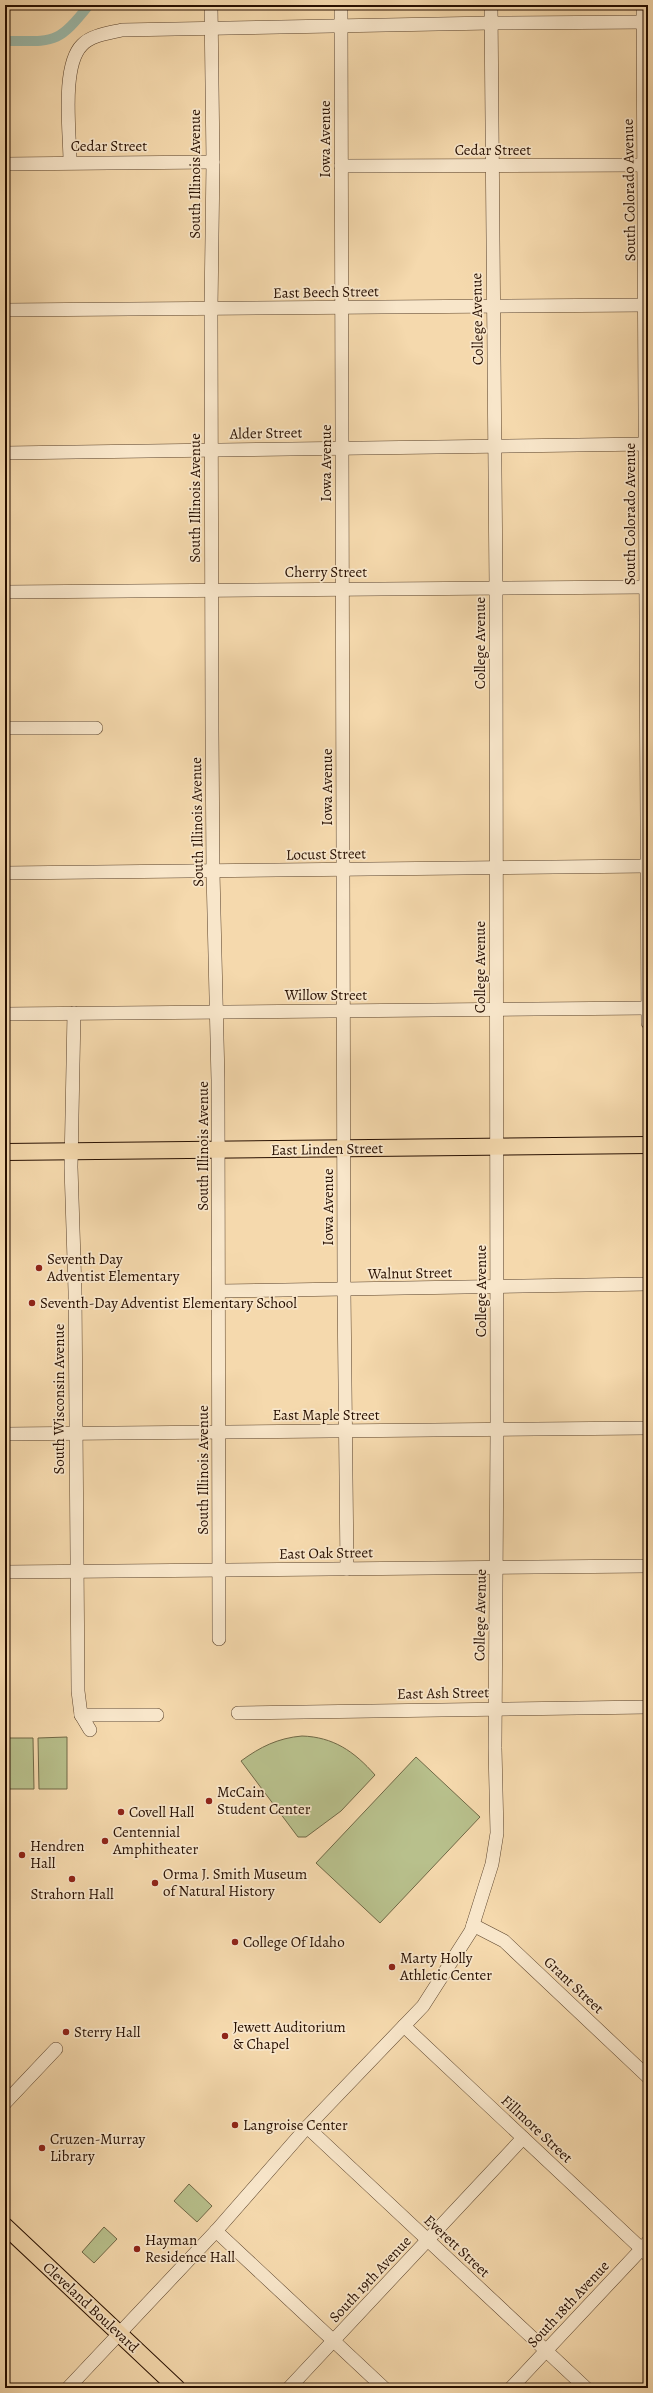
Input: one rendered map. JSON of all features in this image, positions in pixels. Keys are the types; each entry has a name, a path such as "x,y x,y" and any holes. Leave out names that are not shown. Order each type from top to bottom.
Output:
{"main road":[{"name":"East Linden Street","path":"5,1152 648,1145"},
{"name":"Cleveland Boulevard","path":"5,2226 177,2388"}],"street":[{"name":"South Illinois Avenue","path":"211,5 213,162 210,449 213,872 217,1012 220,1291 219,1639"},
{"name":"Iowa Avenue","path":"341,5 344,1290 347,1569"},
{"name":"College Avenue","path":"68,2388 216,2231 306,2126 423,2006 460,1952 473,1925 492,1864 497,1833 495,1708 497,1567 497,1147 496,588 492,306 491,5"},
{"name":"South Colorado Avenue","path":"643,5 646,22 645,165 647,305 648,1023"},
{"path":"70,162 69,72 82,44 100,35 122,30 491,23 646,22"},
{"name":"Cedar Street","path":"5,164 70,162 213,162"},
{"name":"Cedar Street","path":"341,166 645,165"},
{"name":"East Beech Street","path":"5,310 647,305"},
{"name":"Alder Street","path":"5,453 647,444"},
{"name":"Cherry Street","path":"5,592 211,589 647,587"},
{"path":"5,728 96,728"},
{"name":"Locust Street","path":"5,873 213,872 648,866"},
{"name":"Willow Street","path":"5,1014 648,1008"},
{"name":"South Wisconsin Avenue","path":"74,1013 71,1151 75,1291 78,1704 81,1715"},
{"name":"Walnut Street","path":"220,1291 648,1284"},
{"name":"East Maple Street","path":"5,1434 648,1428"},
{"name":"East Oak Street","path":"5,1572 648,1566"},
{"name":"East Ash Street","path":"238,1713 495,1708 648,1707"},
{"path":"81,1715 158,1714"},
{"path":"81,1715 90,1730"},
{"name":"Grant Street","path":"473,1925 504,1941 648,2077"},
{"name":"Fillmore Street","path":"404,2026 523,2138 646,2249"},
{"path":"5,2103 56,2049"},
{"name":"Everett Street","path":"306,2126 586,2388"},
{"name":"South 19th Avenue","path":"289,2388 523,2138"},
{"path":"216,2231 384,2388"},
{"name":"South 18th Avenue","path":"511,2388 546,2350 646,2249"}],"green space":[{"path":"302,1736 324,1739 333,1742 351,1752 375,1775 341,1811 306,1837 298,1837 241,1761 255,1751 277,1741"},
{"path":"67,1737 67,1789 39,1789 38,1738"},
{"path":"5,1738 33,1738 34,1789 5,1789"},
{"path":"416,1757 480,1817 380,1923 316,1863"},
{"path":"189,2184 212,2206 197,2222 174,2201"},
{"path":"104,2227 117,2239 94,2263 82,2252"}],"waterway":[{"path":"5,41 35,41 54,38 69,28 89,5"}],"place":[{"name":"Seventh Day Adventist Elementary","path":"39,1268"},
{"name":"Seventh-Day Adventist Elementary School","path":"32,1303"},
{"name":"McCain Student Center","path":"209,1801"},
{"name":"Covell Hall","path":"121,1812"},
{"name":"Centennial Amphitheater","path":"105,1841"},
{"name":"Hendren Hall","path":"22,1855"},
{"name":"Strahorn Hall","path":"72,1879"},
{"name":"Orma J. Smith Museum of Natural History","path":"155,1883"},
{"name":"College Of Idaho","path":"235,1942"},
{"name":"Marty Holly Athletic Center","path":"392,1967"},
{"name":"Sterry Hall","path":"66,2032"},
{"name":"Jewett Auditorium & Chapel","path":"225,2036"},
{"name":"Langroise Center","path":"235,2125"},
{"name":"Cruzen-Murray Library","path":"42,2148"},
{"name":"Hayman Residence Hall","path":"137,2249"}]}
